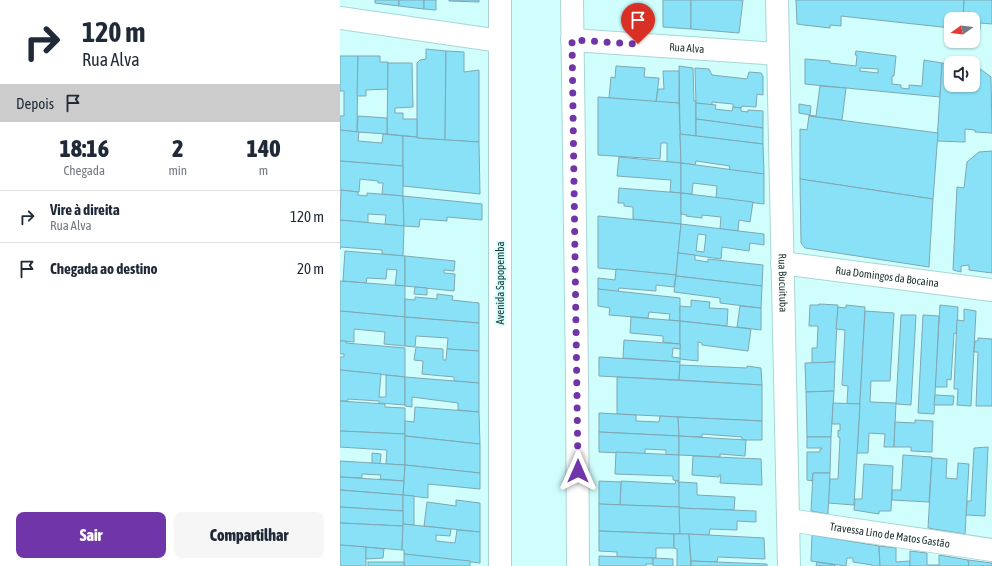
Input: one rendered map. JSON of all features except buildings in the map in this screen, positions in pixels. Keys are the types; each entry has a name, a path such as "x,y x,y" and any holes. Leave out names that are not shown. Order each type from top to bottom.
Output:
{"street":[{"name":"Avenida Sapopemba","path":"500,0 500,566"},
{"path":"572,0 578,566"},
{"name":"Rua Bucuituba","path":"777,0 788,566"},
{"path":"340,18 500,41"},
{"name":"Rua Alva","path":"572,40 778,54"},
{"name":"Rua Domingos da Bocaina","path":"782,263 992,290"},
{"name":"Travessa Lino de Matos Gastão","path":"788,520 992,550"}],"route":[{"path":"578,471 572,40 638,44"}]}
